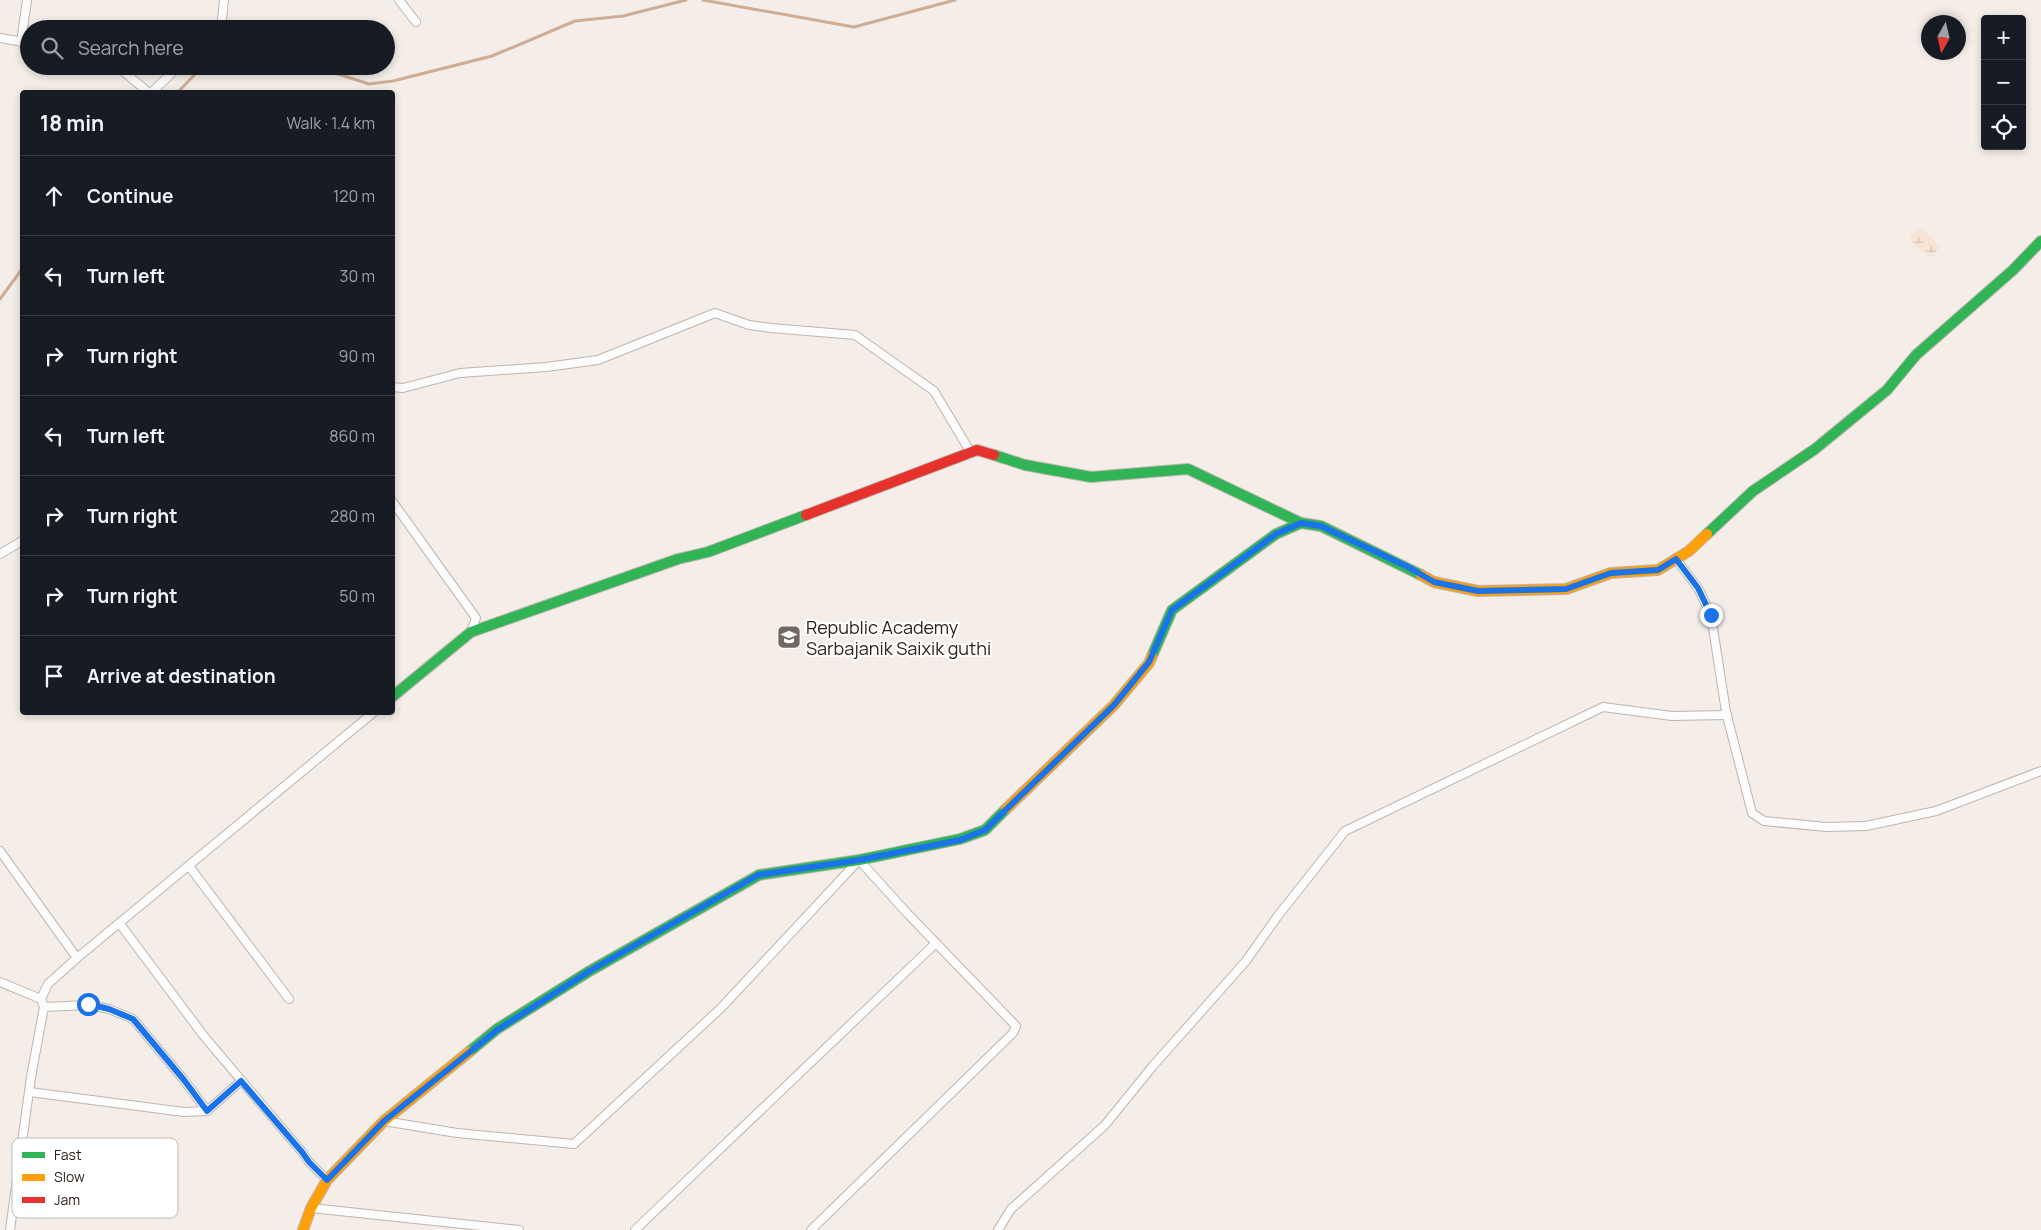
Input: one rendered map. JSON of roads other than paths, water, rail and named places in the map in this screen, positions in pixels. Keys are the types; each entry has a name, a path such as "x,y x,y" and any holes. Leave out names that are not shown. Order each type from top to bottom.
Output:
{"street":[{"path":"27,20 28,0"},
{"path":"222,20 224,0"},
{"path":"399,0 416,22"},
{"path":"0,38 20,42"},
{"path":"127,75 146,90"},
{"path":"154,90 170,75"},
{"path":"395,695 471,632 678,559 708,552 977,450 1025,465 1091,477 1188,469 1301,523 1321,526 1408,567 1434,582 1478,591 1566,589 1611,573 1658,570 1688,552 1753,491 1815,450 1887,390 1916,355 2013,270 2041,241"},
{"path":"395,387 403,388 460,373 546,367 598,360 715,313 749,324 771,328 855,335 934,391 970,453"},
{"path":"395,505 476,618 471,632"},
{"path":"303,1230 311,1208 327,1180 384,1121 497,1030 588,972 758,875 859,860 960,840 985,830 1114,705 1149,662 1172,610 1276,534 1301,523"},
{"path":"0,554 20,542"},
{"path":"1676,559 1698,588 1711,615 1727,715 1752,813 1764,821 1826,827 1866,826 1936,811 2041,771"},
{"path":"998,1230 1011,1209 1105,1125 1152,1067 1246,961 1277,917 1346,831 1603,707 1672,716 1727,715"},
{"path":"23,1138 42,1003 48,984 370,715"},
{"path":"0,851 77,958"},
{"path":"811,1230 1015,1030 1016,1026 936,944 859,860"},
{"path":"384,1121 457,1133 574,1144 721,1008 859,860"},
{"path":"189,866 289,999"},
{"path":"120,924 203,1035 309,1162 327,1180"},
{"path":"635,1230 936,944"},
{"path":"0,982 42,1003 88,1004 109,1009 133,1019 184,1080 207,1111"},
{"path":"30,1092 184,1112 207,1111 241,1081"},
{"path":"311,1208 519,1230"},
{"path":"10,1230 12,1216"}],"waterway":[{"path":"341,75 369,84 393,81 492,56 575,21 623,16 686,0"},
{"path":"703,0 854,27 955,0"},
{"path":"180,90 194,75"},
{"path":"0,299 20,272"}],"place":[{"name":"Republic Academy Sarbajanik Saixik guthi","path":"789,637"}]}
